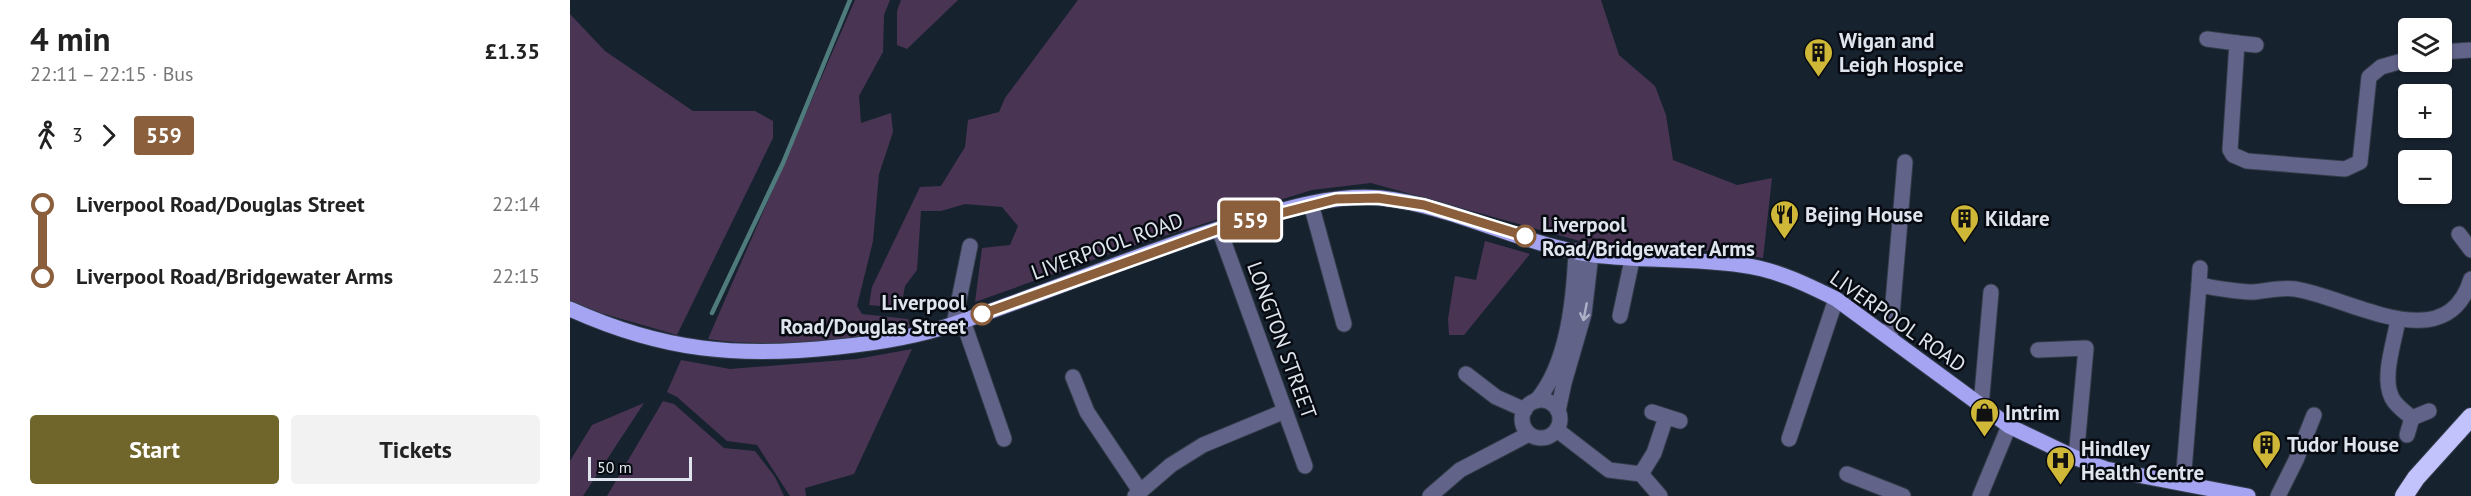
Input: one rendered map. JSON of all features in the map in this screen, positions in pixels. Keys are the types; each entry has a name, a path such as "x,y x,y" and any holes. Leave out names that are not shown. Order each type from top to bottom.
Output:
{"highway":[{"path":"2404,496 2416,478 2471,417"}],"main road":[{"name":"LIVERPOOL ROAD","path":"570,309 654,339 729,353 781,353 870,343 923,334 959,323 1219,229 1311,204 1360,197 1424,205 1583,253 1632,260 1741,265 1774,272 1809,285 1836,299 2009,426 2076,458 2106,468 2248,496"}],"street":[{"path":"2207,39 2256,45"},
{"path":"2237,43 2230,150 2233,155 2247,161 2345,169 2360,162 2363,155 2369,77 2381,67 2398,62"},
{"path":"2452,51 2471,50"},
{"path":"1890,339 1905,162"},
{"path":"1311,204 1344,324"},
{"name":"LONGTON STREET","path":"1219,229 1305,466"},
{"path":"2459,234 2471,250"},
{"path":"970,246 959,323 1004,439"},
{"path":"1529,434 1522,420 1530,405 1549,383 1564,338 1583,253"},
{"path":"1430,496 1460,470 1529,434 1547,438 1557,430 1560,424 1558,411 1564,383 1584,314 1583,253"},
{"path":"1620,316 1632,260"},
{"path":"2182,483 2200,268"},
{"path":"2199,285 2235,291 2291,289 2306,291 2398,319 2426,320 2447,315 2462,301 2471,279"},
{"path":"1981,406 1991,292"},
{"path":"1789,439 1836,299"},
{"path":"2398,319 2388,378 2389,390 2392,399 2412,418"},
{"path":"2038,350 2086,348 2076,458"},
{"path":"1466,374 1497,397 1530,405 1551,403 1558,411"},
{"path":"1073,377 1087,412 1138,494 1171,465 1203,445 1285,411"},
{"path":"2412,418 2429,411"},
{"path":"2278,496 2296,460 2314,415"},
{"path":"1641,474 1654,453 1666,417"},
{"path":"2407,435 2412,418"},
{"path":"1980,496 2009,426"},
{"path":"1557,430 1609,470 1641,474 1660,496"},
{"path":"1847,474 1903,496"}],"shaded area":[{"path":"855,0 890,0 884,15 883,52 859,96 861,123 891,113 893,132 879,174 873,241 857,306 862,314 908,319 910,327 862,336 809,342 757,343 708,339"},
{"path":"901,0 958,0 907,49 897,45 897,11"},
{"path":"1078,0 1601,0 1619,55 1655,86 1666,115 1673,160 1737,185 1772,178 1763,258 1712,251 1605,248 1371,183 1312,190 1129,247 975,302 982,248 1010,245 1018,226 1002,207 965,204 941,211 921,211 917,270 905,286 901,308 869,305 872,287 920,187 941,186 965,147 968,120 999,112 1005,98"},
{"path":"570,14 605,51 693,111 755,111 773,121 773,138 677,335 601,313 570,301"},
{"path":"1485,241 1530,254 1464,335 1449,335 1448,319 1455,276 1476,280"},
{"path":"912,349 854,474 805,488 806,496 790,496 757,445 727,441 677,397 667,392 681,360 730,369 857,359"},
{"path":"663,401 674,404 724,448 755,451 775,477 784,496 607,496"},
{"path":"644,403 583,496 570,496 570,461 592,425"}],"waterway":[{"path":"712,313 783,163 850,0"}],"bus line":[{"name":"559","path":"982,314 1141,255 1219,229 1284,210 1336,199 1378,198 1424,205 1444,209 1525,236"}],"place":[{"name":"Wigan and Leigh Hospice","path":"1818,78"},
{"name":"Liverpool Road/Bridgewater Arms","path":"1525,236"},
{"name":"Bejing House","path":"1784,240"},
{"name":"Kildare","path":"1964,244"},
{"name":"Liverpool Road/Douglas Street","path":"982,314"},
{"name":"Intrim","path":"1984,438"},
{"name":"Tudor House","path":"2266,470"},
{"name":"Hindley Health Centre","path":"2060,486"}]}
